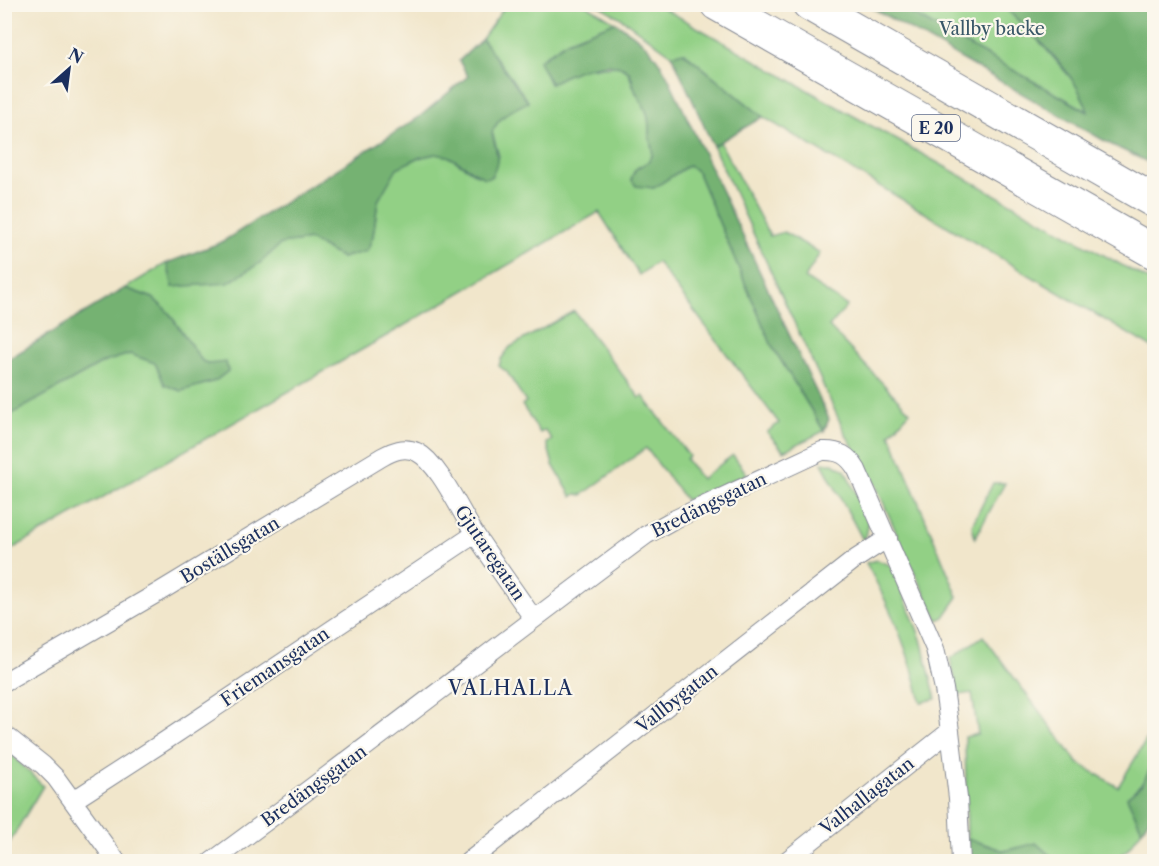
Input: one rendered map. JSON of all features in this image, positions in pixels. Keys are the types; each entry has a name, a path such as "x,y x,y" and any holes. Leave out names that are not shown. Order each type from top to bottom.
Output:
{"highway":[{"name":"E 20","path":"717,4 1155,252"},
{"name":"E 20","path":"810,4 1155,201"}],"street":[{"name":"Boställsgatan","path":"4,682 394,451 406,449 423,456 434,466 446,487"},
{"name":"Bredängsgatan","path":"211,861 372,743 533,618 646,535 671,521 822,451 838,451 851,460 888,538 935,649 950,731 958,798 961,861"},
{"name":"Gjutaregatan","path":"446,487 475,534 533,618"},
{"name":"Friemansgatan","path":"74,800 475,534"},
{"name":"Vallbygatan","path":"468,861 854,560 888,538"},
{"name":"Valhallagatan","path":"785,861 950,731"},
{"path":"4,734 43,765 74,800 117,861"}],"green space":[{"path":"585,4 615,22 567,41 539,60 550,84 558,78 584,68 619,66 628,72 636,93 645,105 653,153 649,162 636,169 653,188 689,165 698,173 772,346 824,431 784,451 767,432 779,423 657,262 639,275 599,212 5,553 4,418 104,362 130,354 155,363 165,385 181,391 215,381 228,371 202,361 169,313 153,298 125,288 167,263 173,287 260,263 280,244 310,240 342,258 367,251 373,236 378,201 396,168 418,158 435,154 448,156 477,175 499,156 492,132 495,126 512,110 528,101 482,39 506,5"},
{"path":"598,5 658,5 1154,283 1154,349 763,117 684,52 672,55 619,17"},
{"path":"867,5 896,5 1088,112 1074,82 1052,54 1002,5 1154,5 1154,165 1110,144"},
{"name":"Vallby backe","path":"896,5 1002,5 1040,42 1076,84 1089,112"},
{"path":"615,22 646,45 668,77 829,419 824,431 772,346 698,173 689,165 654,188 636,186 631,179 635,170 649,161 652,156 652,147 647,112 636,92 629,72 622,67 602,65 567,75 551,84 539,61 567,41"},
{"path":"482,39 528,102 503,117 492,132 497,160 491,177 484,178 448,156 435,154 418,158 397,168 378,201 373,236 367,251 342,258 310,240 281,244 260,263 228,283 173,287 167,263 222,242 418,118 468,76 459,61"},
{"path":"683,52 763,117 713,146 672,55"},
{"path":"720,142 770,236 784,232 820,253 805,278 847,306 829,327 910,412 890,434 958,597 944,617 938,620 874,481 846,435 713,146"},
{"path":"125,288 153,298 169,313 202,361 209,364 226,362 228,371 215,381 181,391 165,385 155,363 130,354 104,362 5,418 5,361"},
{"path":"574,311 640,398 643,396 689,456 686,459 701,479 733,455 747,474 686,500 646,448 582,495 576,494 572,497 553,465 547,443 552,440 545,430 540,433 522,405 526,402 507,372 499,366 510,347"},
{"path":"822,463 833,463 845,470 869,520 863,540"},
{"path":"993,483 1005,483 975,538 972,525"},
{"path":"877,560 890,565 895,573 921,639 936,699 921,702 898,631 866,563"},
{"path":"983,636 1078,763 1118,787 1154,727 1151,767 1143,781 1127,797 1142,830 1128,849 1114,861 1056,861 1036,843 1004,851 967,838 965,737 978,734 972,693 959,695 950,659"},
{"path":"5,748 43,786 5,850"},
{"path":"1154,762 1154,810 1142,830 1127,797 1142,784"},
{"path":"967,838 1004,851 1036,843 1056,861 969,861"}],"district":[{"name":"VALHALLA","path":"511,688"}]}
